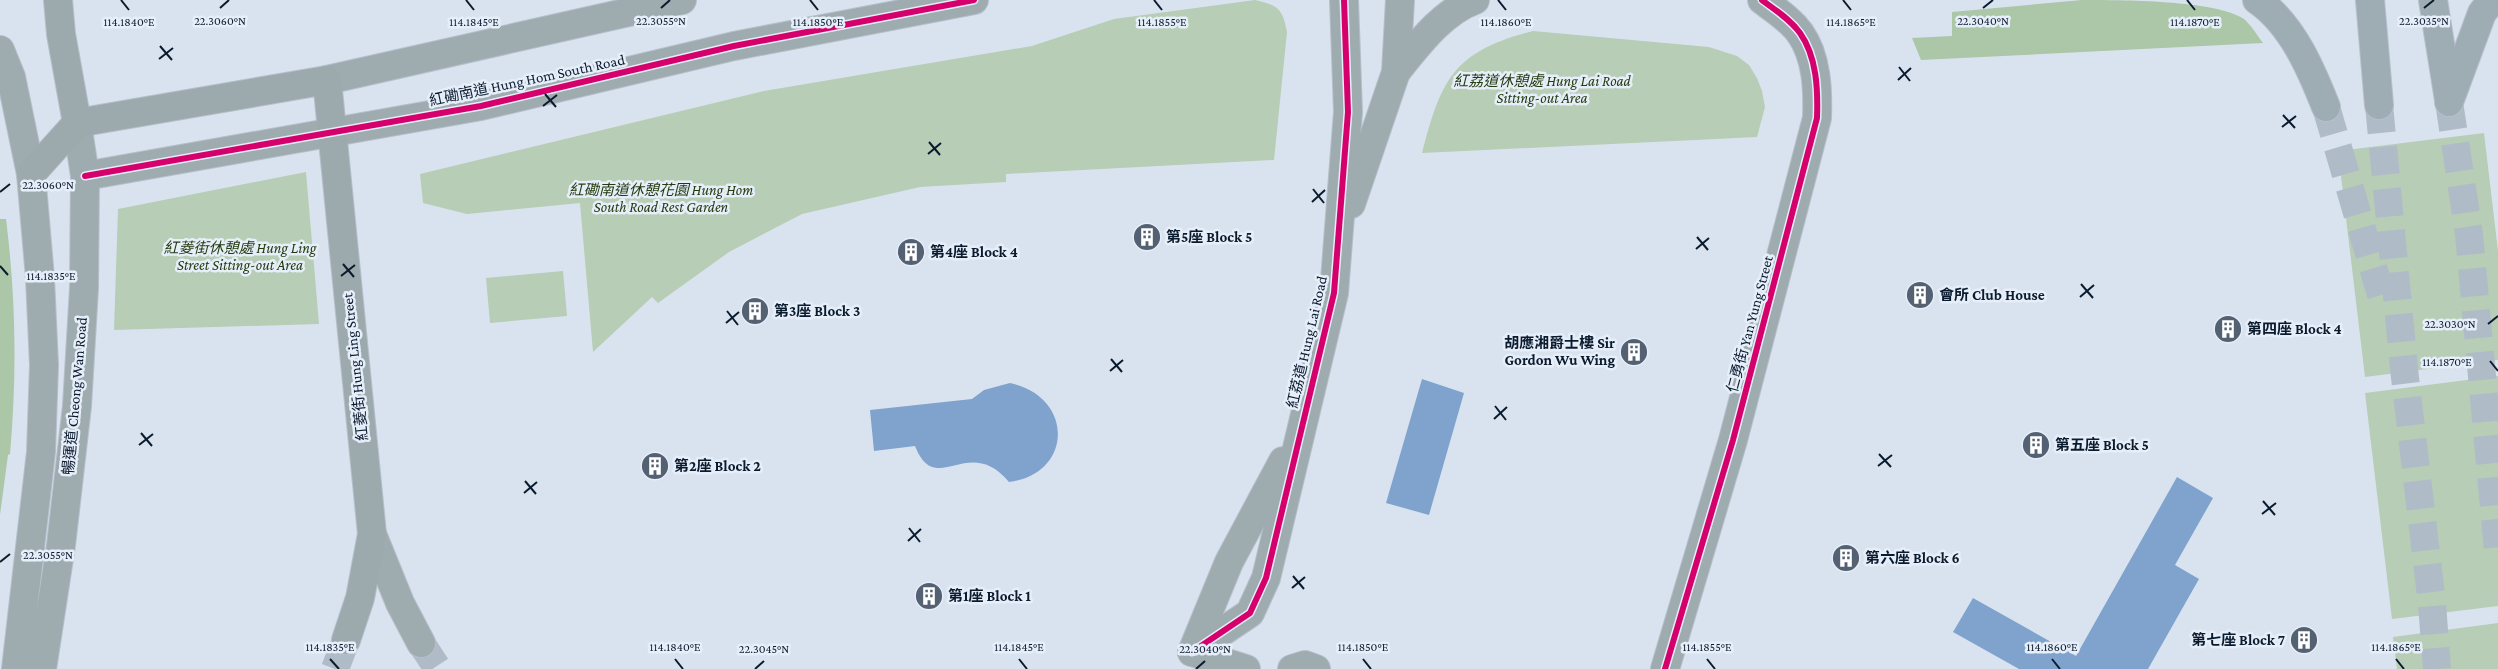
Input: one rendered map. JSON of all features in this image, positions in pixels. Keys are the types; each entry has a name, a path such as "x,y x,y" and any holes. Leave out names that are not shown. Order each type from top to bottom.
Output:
{"main road":[{"path":"58,0 61,34 77,123"},
{"path":"2257,0 2283,22 2314,76 2326,107"},
{"path":"2370,0 2380,105"},
{"path":"2433,0 2449,102 2482,13 2492,0"},
{"path":"31,174 77,123 327,80"},
{"name":"紅菱街 Hung Ling Street","path":"327,80 372,534 360,598 346,640"}],"street":[{"path":"327,80 682,0"},
{"name":"紅磡南道 Hung Hom South Road","path":"85,176 482,106 734,46 974,0"},
{"name":"紅荔道 Hung Lai Road","path":"1188,660 1250,613 1266,578 1300,428 1334,293 1348,112 1344,0"},
{"name":"紅荔道 Hung Lai Road","path":"1338,241 1396,72 1400,0"},
{"path":"1396,72 1419,43 1444,20 1461,5 1475,0"},
{"name":"仁勇街 Yan Yung Street","path":"1665,669 1733,440 1817,118 1818,92 1814,66 1800,34 1786,18 1762,0"},
{"name":"暢運道 Cheong Wan Road","path":"0,50 11,77 31,174 40,278 44,365 41,452 16,669"},
{"name":"暢運道 Cheong Wan Road","path":"42,669 61,545 78,396 84,288 85,176 77,123"},
{"name":"紅荔道 Hung Lai Road","path":"1188,660 1229,562 1300,428"},
{"path":"372,534 400,603 421,643"},
{"path":"1188,660 1246,669"},
{"path":"1292,669 1305,665 1316,669"}],"green space":[{"name":"紅磡南道休憩花園 Hung Hom South Road Rest Garden","path":"1255,0 1278,9 1284,18 1287,32 1274,160 1006,174 1006,182 920,187 802,214 729,252 658,303 652,297 593,352 580,203 467,214 423,203 420,174 764,91 1032,46 1114,19"},
{"path":"2082,0 2167,2 2212,8 2244,19 2263,43 1921,60 1912,38 1952,36 1952,12"},
{"name":"紅荔道休憩處 Hung Lai Road Sitting-out Area","path":"1533,31 1709,47 1737,56 1749,65 1762,91 1765,107 1757,137 1422,153 1436,105 1455,71 1485,48"},
{"path":"2484,133 2498,251 2498,360 2365,377 2338,151"},
{"name":"紅菱街休憩處 Hung Ling Street Sitting-out Area","path":"306,172 319,324 114,330 118,209"},
{"path":"0,219 6,219 12,278 14,307 14,395 10,454 8,455 0,515"},
{"path":"563,271 567,316 490,323 486,278"},
{"path":"2498,376 2498,606 2392,619 2365,393"},
{"path":"2498,623 2498,669 2397,669 2393,637"}],"water":[{"path":"1422,379 1464,393 1429,515 1386,503"},
{"path":"1010,383 1031,391 1046,403 1055,418 1058,435 1055,451 1045,465 1030,476 1009,482 994,469 980,463 967,463 943,468 933,467 923,461 915,446 874,451 870,410 972,399 984,390"},
{"path":"2177,477 2213,498 2175,565 2199,579 2148,669 2019,669 1953,632 1973,598 2076,656"}],"tunnel":[{"path":"2449,102 2469,234 2498,551"},
{"path":"2379,105 2404,369 2432,604 2437,669"},
{"path":"2326,107 2385,308"},
{"path":"335,669 346,640"},
{"path":"421,643 438,669"}],"cycle path":[{"path":"85,176 481,106 734,46 974,0"},
{"path":"1192,652 1250,613 1266,578 1334,293 1348,112 1344,0"},
{"path":"1665,669 1733,440 1817,118 1815,74 1806,42 1792,23 1762,0"}],"place":[{"name":"第5座 Block 5","path":"1147,237"},
{"name":"第4座 Block 4","path":"911,252"},
{"name":"會所 Club House","path":"1920,295"},
{"name":"第3座 Block 3","path":"755,311"},
{"name":"第四座 Block 4","path":"2228,329"},
{"name":"胡應湘爵士樓 Sir Gordon Wu Wing","path":"1634,352"},
{"name":"第五座 Block 5","path":"2036,445"},
{"name":"第2座 Block 2","path":"655,466"},
{"name":"第六座 Block 6","path":"1846,558"},
{"name":"第1座 Block 1","path":"929,596"},
{"name":"第七座 Block 7","path":"2304,640"}]}
